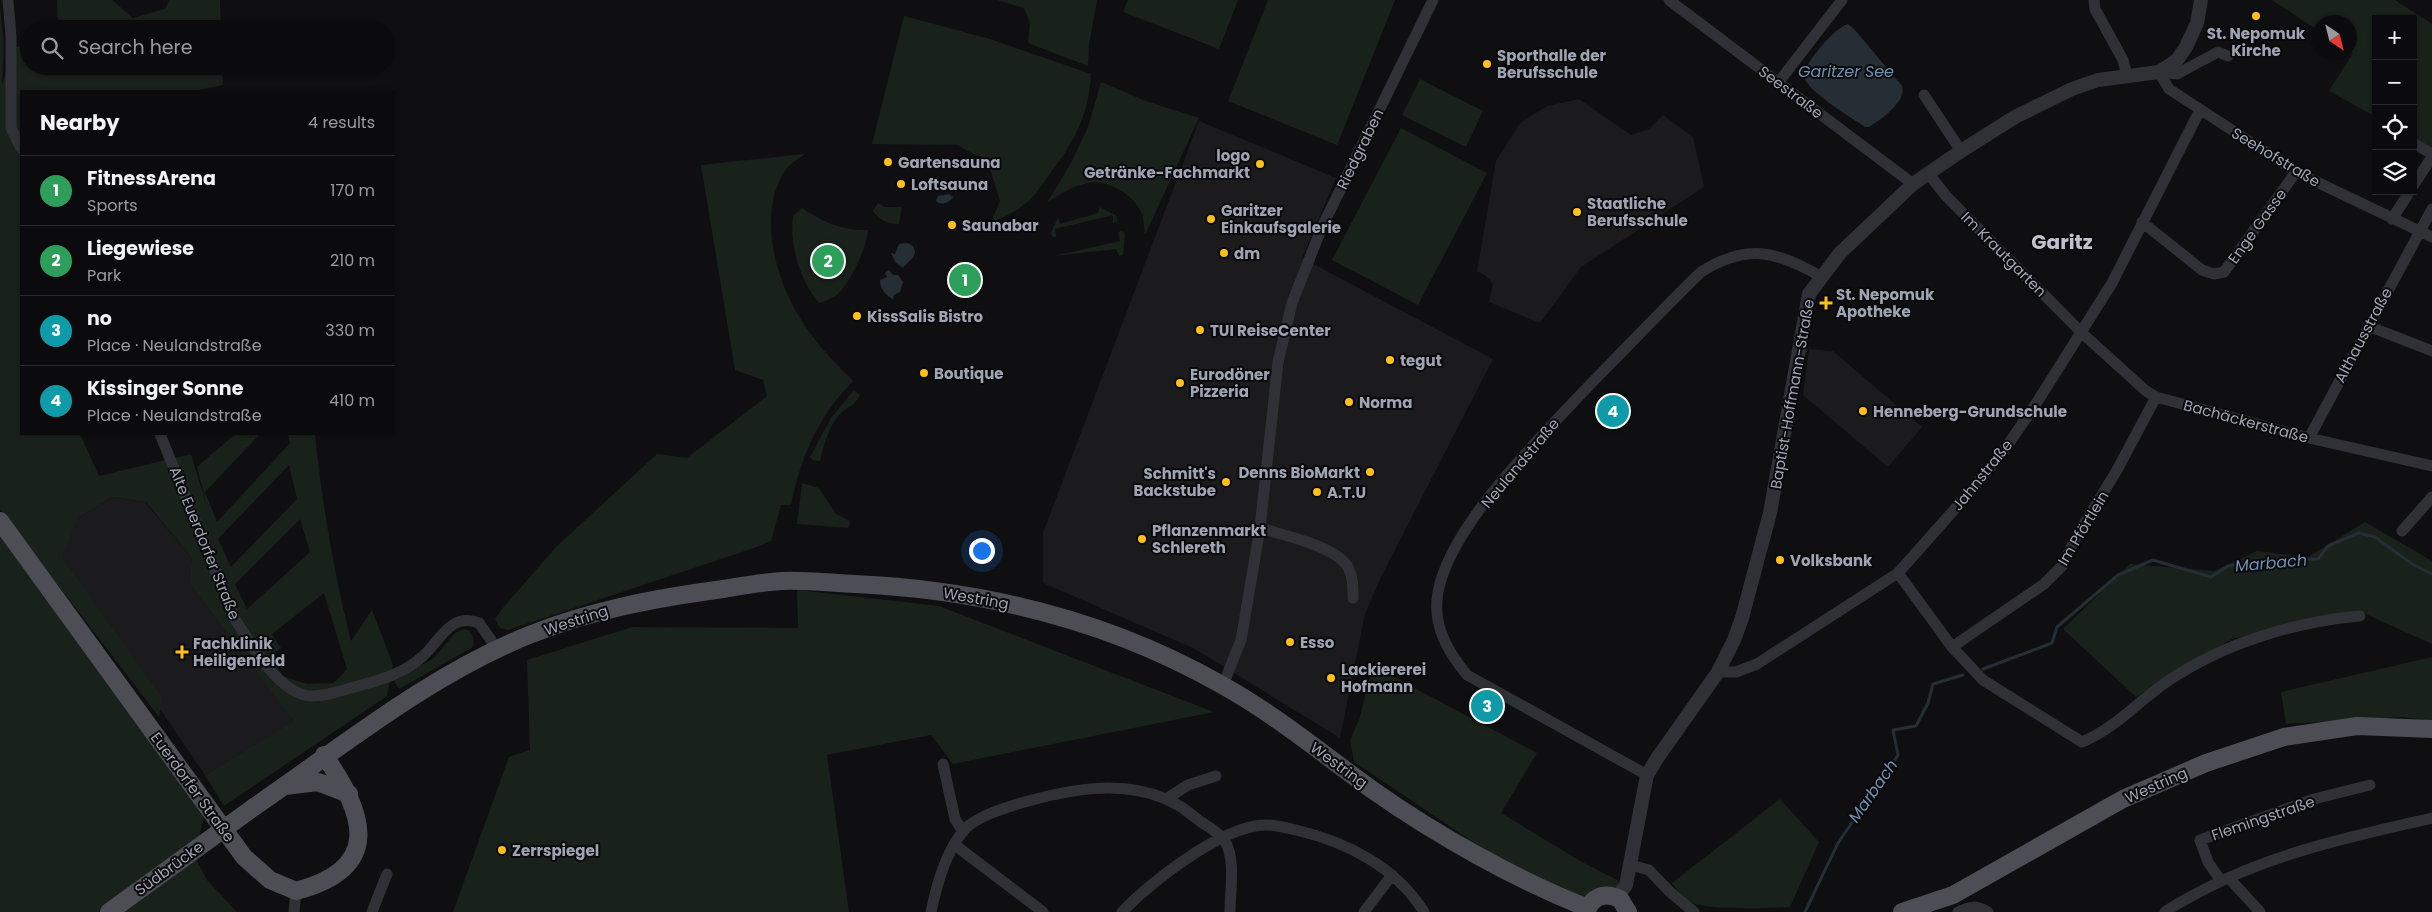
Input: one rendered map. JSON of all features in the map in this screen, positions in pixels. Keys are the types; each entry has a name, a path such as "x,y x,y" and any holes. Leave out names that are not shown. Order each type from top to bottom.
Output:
{"main road":[{"name":"Euerdorfer Straße","path":"0,521 244,856 270,880 296,890"},
{"name":"Westring","path":"282,787 324,755 438,681 528,636 574,620 624,605 666,597 782,581 892,586 957,593 1056,615 1158,652 1224,686 1281,723 1378,794 1452,839 1587,910"},
{"name":"Westring","path":"1902,912 1953,895 2123,799 2206,763 2284,737 2330,730 2358,726 2432,729"},
{"path":"296,890 331,878 353,855 358,842 359,822 349,794 324,755"},
{"path":"282,787 318,782 349,794"},
{"name":"Südbrücke","path":"109,912 282,787"},
{"path":"1587,910 1593,900 1607,894 1617,897 1625,903 1628,912"}],"street":[{"path":"8,0 11,36 11,128 20,146"},
{"name":"Riedgraben","path":"1224,686 1239,647 1260,528 1278,362 1297,288 1322,227 1433,0"},
{"name":"Seestraße","path":"1669,0 1913,184"},
{"path":"1778,83 1842,0"},
{"path":"2094,0 2095,8 2123,60 2127,75"},
{"path":"2159,72 2177,60 2186,48 2197,23 2201,0"},
{"path":"2159,72 2177,74 2218,52 2228,56"},
{"name":"Baptist-Hoffmann-Straße","path":"1647,775 1718,672 1734,640 1742,618 1770,513 1809,294 1820,276 1840,253 1913,184 1928,172 1962,151 2050,99 2098,80 2159,72"},
{"name":"Seehofstraße","path":"2159,72 2169,89 2296,172 2432,237"},
{"path":"1924,95 1962,151"},
{"name":"Jahnstraße","path":"1718,672 1736,672 1756,664 1898,573 1970,492 2005,449 2082,333 2112,282 2200,110"},
{"path":"2417,146 2432,155 2417,179"},
{"name":"Im Krautgarten","path":"1928,172 1946,196 2082,333"},
{"name":"Enge Gasse","path":"2142,222 2202,270 2214,274 2224,272 2296,172"},
{"path":"2392,219 2407,195"},
{"name":"Althausstraße","path":"2309,438 2418,231 2432,209"},
{"name":"Neulandstraße","path":"1647,775 1467,675 1452,657 1443,639 1437,616 1438,592 1447,562 1493,492 1542,436 1701,272 1719,261 1744,253 1773,255 1800,264 1820,276"},
{"path":"2368,326 2432,351"},
{"name":"Bachäckerstraße","path":"2082,333 2146,391 2156,397 2309,438 2432,466"},
{"name":"Im Pförtlein","path":"1952,647 2044,584 2063,565 2075,539 2117,470 2156,397"},
{"name":"Alte Euerdorfer Straße","path":"160,435 222,592 235,619 250,643 284,684 297,692 310,696 323,695 386,678 422,657 450,626 457,621 465,619 479,623 496,651"},
{"path":"2402,531 2432,498"},
{"path":"1260,528 1300,540 1336,555 1347,566 1353,580 1353,598"},
{"path":"1898,573 1952,647 1983,680 2082,742 2118,723 2134,706 2170,680 2237,644 2327,619 2360,616"},
{"path":"943,764 955,819 963,832"},
{"path":"1617,897 1626,885 1631,866 1647,775"},
{"path":"1166,799 1188,785 1216,776"},
{"name":"Flemingstraße","path":"2225,879 2208,862 2200,840 2314,800 2370,785"},
{"path":"932,912 941,873 955,845 963,832 981,818 1011,806 1074,790 1122,789 1166,799 1223,838 1229,850 1231,865 1230,912"},
{"path":"2165,912 2225,879 2274,860 2335,841 2432,818"},
{"path":"1122,912 1163,875 1223,838 1254,826 1272,825 1318,836 1358,852 1406,887 1424,912"},
{"path":"955,845 1043,912"},
{"path":"1631,866 1649,870 1670,892 1694,912"},
{"path":"372,912 387,874"},
{"path":"1364,912 1392,875"},
{"path":"2225,879 2260,912"},
{"path":"294,912 293,905 296,890"},
{"path":"1958,912 1970,906 1980,907 1988,912"}],"shaded area":[{"path":"57,0 112,0 133,18 165,9 169,0 220,0 221,20 58,20"},
{"path":"997,0 1097,0 1089,45 1088,66 1028,43 1030,23 1024,8"},
{"path":"1128,0 1238,0 1219,49 1123,12"},
{"path":"1268,0 1395,0 1337,145 1228,101"},
{"path":"2272,0 2395,0 2432,24 2432,149 2417,140 2417,15 2372,15 2372,115 2329,91 2349,60 2357,60 2357,15 2312,15 2312,26"},
{"path":"0,6 4,45 2,84 16,47 20,46 20,75 222,75 223,85 199,90 20,90 20,435 80,435 99,476 191,454 208,510 197,467 234,435 259,435 205,492 217,522 290,443 288,435 315,435 329,538 351,641 372,610 393,665 387,696 224,806 205,775 294,721 189,583 192,558 146,502 112,497 78,518 62,557 162,697 159,717 0,509","holes":["289,465 297,499 231,567 218,539","300,519 310,552 247,609 235,584","324,593 347,669 334,683 307,684 283,676 270,656 281,648 272,634"]},
{"path":"904,16 990,39 1091,74 1090,89 1083,117 1064,154 1034,196 1021,207 1004,217 991,222 1000,201 987,159 973,154 958,145 872,144"},
{"path":"1420,79 1483,111 1466,147 1402,115"},
{"path":"1101,82 1146,101 1199,118 1145,235 1143,217 1138,206 1126,194 1104,183 1083,184 1067,190 1047,203 1072,161 1088,127"},
{"name":"Staatliche Berufsschule","path":"1579,99 1631,135 1649,129 1663,115 1693,137 1704,187 1581,267 1540,323 1489,302 1493,284 1486,276 1477,271 1496,161 1520,123 1547,106"},
{"path":"1199,121 1336,178 1302,258 1493,359 1381,577 1365,614 1340,738 1193,648 1043,583 1043,533"},
{"path":"1401,128 1487,173 1418,305 1332,260"},
{"path":"805,154 787,168 778,184 773,202 771,221 772,241 776,261 789,297 803,323 823,349 853,381 830,409 813,438 800,470 791,505 781,505 771,541 508,630 500,628 495,619 556,547 657,454 687,458 767,396 763,380 735,370 701,165"},
{"path":"878,203 885,207 902,207 899,224 888,222 878,217 873,211"},
{"path":"1099,207 1115,215 1118,221 1113,223 1113,215 1055,229 1056,237 1052,237 1051,232 1058,218 1060,224 1098,213"},
{"path":"802,208 833,225 850,229 868,230 862,253 845,286 835,296 819,303 806,284 794,250 793,216"},
{"path":"1122,231 1125,233 1123,255 1119,256 1116,249 1054,256 1120,241 1118,232"},
{"name":"Henneberg-Grundschule","path":"1809,349 1833,351 1922,427 1888,467 1803,395"},
{"path":"854,390 860,395 853,404 840,414 832,425 820,461 813,460 810,457 831,418"},
{"path":"802,483 819,488 836,514 850,521 849,528 797,524"},
{"name":"Fachklinik Heiligenfeld","path":"112,497 145,502 192,558 189,583 295,721 205,775 55,555 78,518"},
{"path":"2365,522 2432,561 2432,644 2359,611 2232,639 2136,697 2063,629 2130,564 2214,571 2257,551 2308,557"},
{"path":"0,535 204,816 195,857 207,880 237,912 0,912"},
{"path":"797,590 939,606 1214,712 953,764 931,735 827,755 849,912 453,912 509,757 530,750 527,660 632,627 798,628"},
{"path":"463,629 468,630 472,636 473,647 399,689 394,681 434,658 455,633"},
{"path":"2432,657 2432,721 2403,717 2286,724 2281,692"},
{"path":"1373,666 1537,753 1501,813 1582,862 1619,881 1613,896 1595,901 1547,883 1485,850 1354,762 1350,740 1359,720"},
{"path":"1780,799 1819,842 1790,907 1716,907 1704,906 1688,901 1672,883"}],"water":[{"name":"Garitzer See","path":"1848,24 1902,86 1903,92 1897,103 1869,127 1865,127 1840,111 1812,89 1803,75 1809,62 1829,38"},
{"path":"949,194 953,197 947,202 942,204 936,201 938,196"},
{"path":"907,243 913,246 915,253 903,268 896,263 891,253 895,254 899,244"},
{"path":"889,270 893,275 898,275 903,282 900,292 894,295 893,299 884,292 880,284 880,280 887,277 885,273"}],"waterway":[{"name":"Marbach","path":"1983,669 2052,643 2057,627 2118,575 2153,560 2211,577 2228,566 2263,561 2318,559 2328,546 2359,533 2375,537 2412,564 2432,574"},
{"name":"Marbach","path":"1805,912 1838,843 1898,755 1893,730 1916,726 1928,703 1933,684 1963,675"}],"place":[{"name":"St. Nepomuk Kirche","path":"2256,16"},
{"name":"Sporthalle der Berufsschule","path":"1487,64"},
{"name":"Gartensauna","path":"888,162"},
{"name":"logo Getränke-Fachmarkt","path":"1260,164"},
{"name":"Loftsauna","path":"901,184"},
{"name":"Staatliche Berufsschule","path":"1577,212"},
{"name":"Garitzer Einkaufsgalerie","path":"1211,219"},
{"name":"Saunabar","path":"952,225"},
{"name":"dm","path":"1224,253"},
{"name":"Liegewiese","path":"828,261"},
{"name":"FitnessArena","path":"965,280"},
{"name":"St. Nepomuk Apotheke","path":"1826,303"},
{"name":"KissSalis Bistro","path":"857,316"},
{"name":"TUI ReiseCenter","path":"1200,330"},
{"name":"tegut","path":"1390,360"},
{"name":"Boutique","path":"924,373"},
{"name":"Eurodöner Pizzeria","path":"1180,383"},
{"name":"Norma","path":"1349,402"},
{"name":"Kissinger Sonne","path":"1613,411"},
{"name":"Henneberg-Grundschule","path":"1863,411"},
{"name":"Denns BioMarkt","path":"1370,472"},
{"name":"Schmitt's Backstube","path":"1226,482"},
{"name":"A.T.U","path":"1317,492"},
{"name":"Pflanzenmarkt Schlereth","path":"1142,539"},
{"name":"Volksbank","path":"1780,560"},
{"name":"Esso","path":"1290,642"},
{"name":"Fachklinik Heiligenfeld","path":"182,652"},
{"name":"Lackiererei Hofmann","path":"1331,678"},
{"name":"no","path":"1487,706"},
{"name":"Zerrspiegel","path":"502,850"}],"district":[{"name":"Garitz","path":"2062,242"}]}
